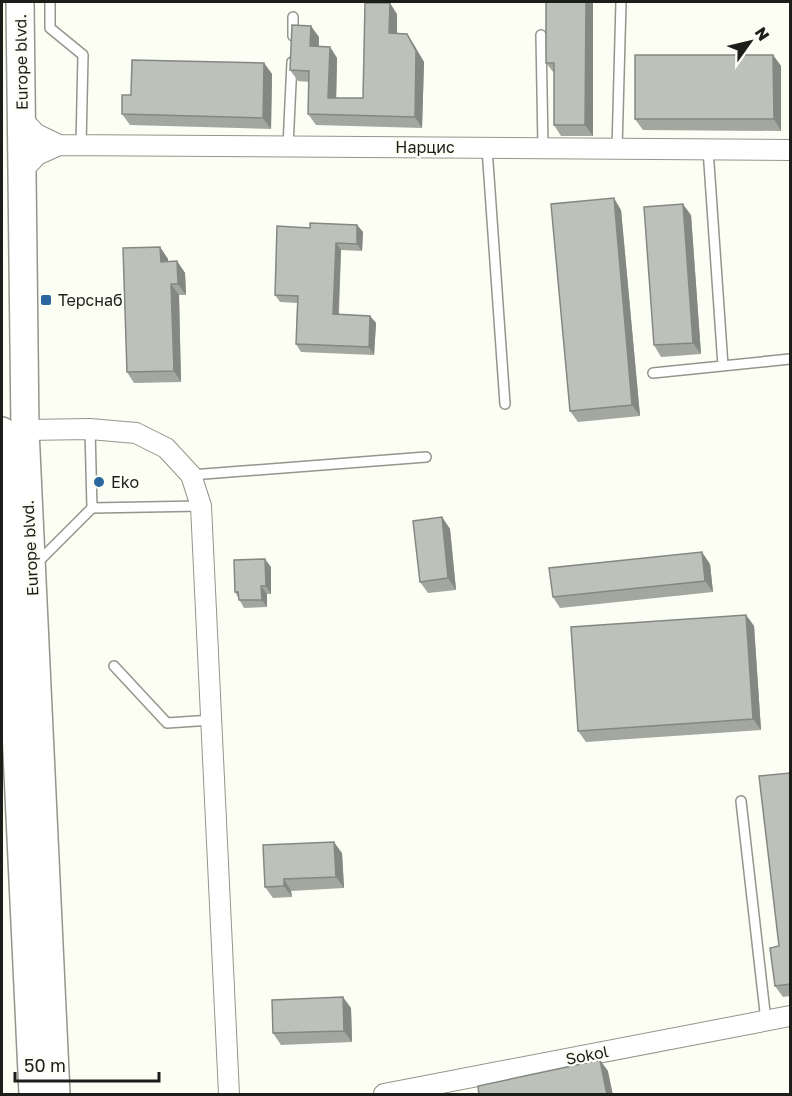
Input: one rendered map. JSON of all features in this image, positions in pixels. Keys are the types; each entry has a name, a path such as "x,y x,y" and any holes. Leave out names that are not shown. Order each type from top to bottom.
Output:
{"main road":[{"name":"Europe blvd.","path":"20,2 23,170 13,430 41,1043 56,1095"},
{"name":"Europe blvd.","path":"13,430 31,569 41,1043 33,1095"}],"street":[{"path":"22,119 36,134 58,145"},
{"path":"23,170 37,155 58,145"},
{"name":"Нарцис","path":"58,145 790,150"},
{"path":"13,430 90,429 136,433 166,448 191,475 201,506 229,1095"},
{"name":"Sokol","path":"384,1095 790,1016"}],"lane":[{"path":"50,2 50,28 83,55 81,145"},
{"path":"617,148 621,2"},
{"path":"292,41 293,17"},
{"path":"541,35 543,148"},
{"path":"288,146 292,52"},
{"path":"487,148 505,404"},
{"path":"708,149 723,366"},
{"path":"653,373 790,359"},
{"path":"90,429 92,508"},
{"path":"191,475 426,457"},
{"path":"31,569 92,508 201,506"},
{"path":"114,666 167,723 212,720"},
{"path":"741,801 766,1021"}],"building":[{"path":"546,2 586,2 585,125 554,125 554,63 546,63"},
{"path":"365,3 390,3 389,33 407,34 416,51 415,117 308,114 309,71 290,70 292,25 311,26 310,46 330,47 328,98 363,98"},
{"path":"635,55 773,55 774,119 635,119"},
{"path":"132,60 264,63 263,118 122,114 122,95 131,95"},
{"path":"614,198 632,405 570,411 551,204"},
{"path":"683,204 693,343 654,345 644,207"},
{"path":"310,223 357,225 357,244 336,243 333,314 370,316 369,347 296,344 298,296 275,295 277,226 310,228"},
{"path":"160,247 161,262 177,261 178,284 171,284 174,371 127,372 123,248"},
{"path":"442,517 448,578 420,582 413,521"},
{"path":"702,552 705,581 553,597 549,568"},
{"path":"265,559 266,586 261,586 262,600 239,600 238,592 235,592 234,560"},
{"path":"746,615 753,719 578,731 571,627"},
{"path":"790,773 790,984 775,986 770,948 779,946 759,776"},
{"path":"334,842 336,877 284,879 284,886 265,887 263,845"},
{"path":"343,997 344,1031 273,1033 272,1000"},
{"path":"600,1060 607,1095 479,1095 478,1086"}],"place":[{"name":"Терснаб","path":"46,300"},
{"name":"Eko","path":"99,482"}]}
